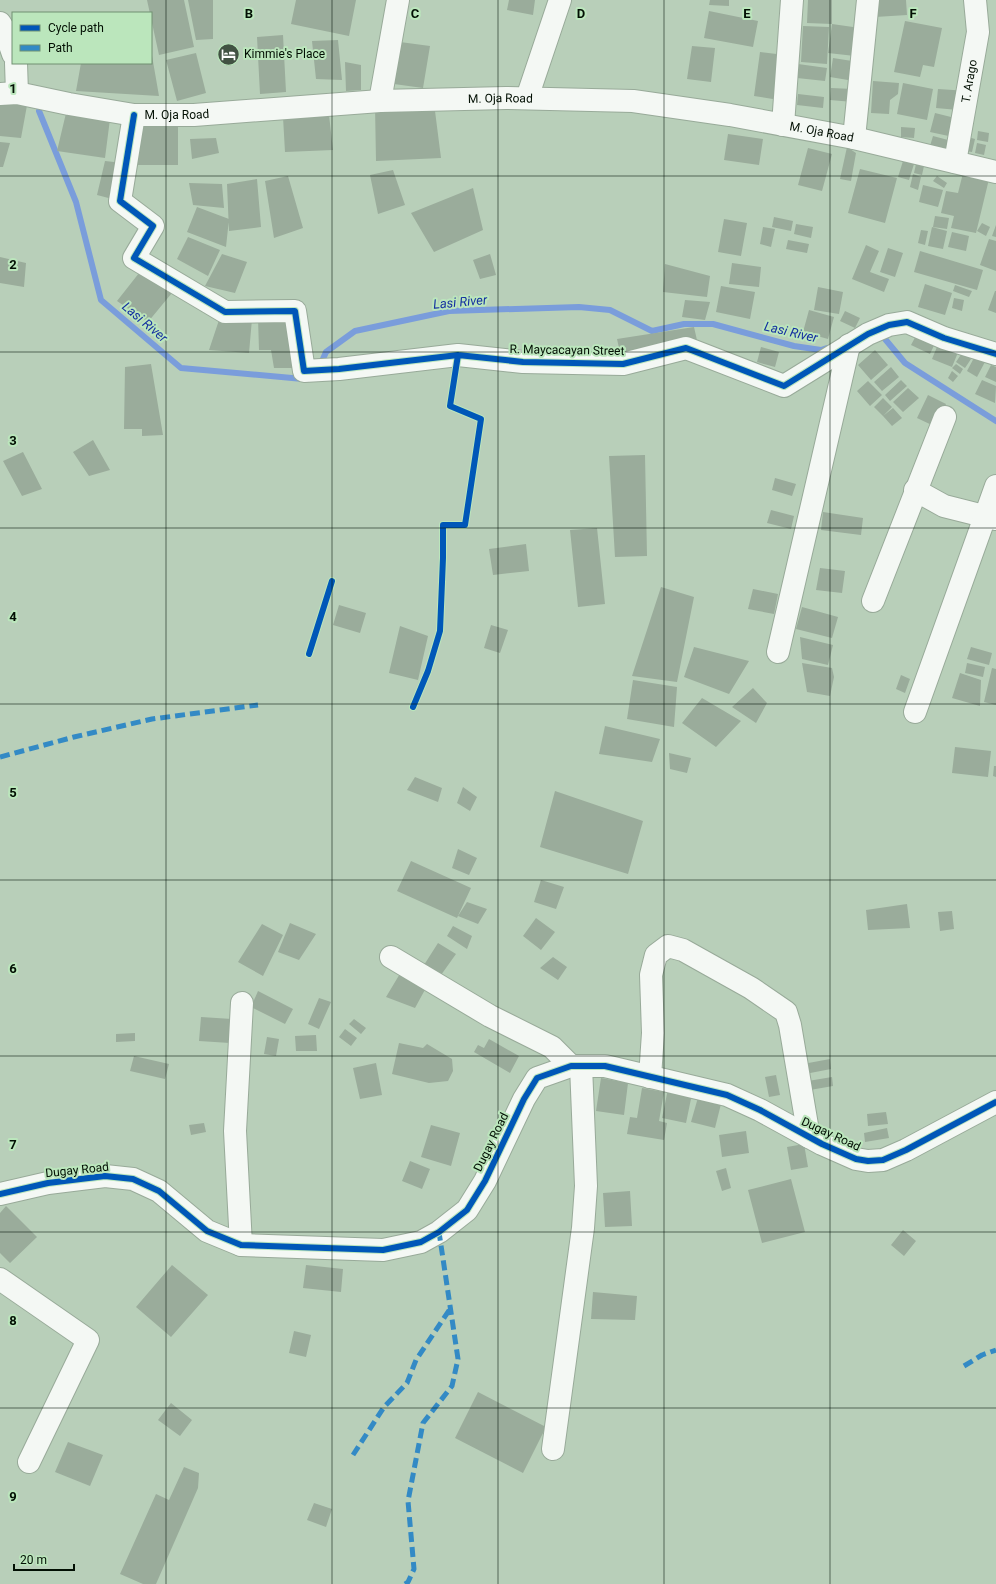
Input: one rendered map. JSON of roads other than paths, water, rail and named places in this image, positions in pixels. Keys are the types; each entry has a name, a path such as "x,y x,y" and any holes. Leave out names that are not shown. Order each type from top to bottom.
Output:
{"street":[{"path":"380,101 398,0"},
{"path":"527,98 560,0"},
{"path":"783,125 792,0"},
{"path":"854,138 868,0"},
{"name":"T. Arago","path":"955,162 978,32 975,0"},
{"path":"0,23 12,52"},
{"path":"9,93 16,64"},
{"name":"M. Oja Road","path":"9,93 134,115 194,115 380,101 527,98 634,101 730,115 854,138 996,172"},
{"name":"R. Maycacayan Street","path":"134,115 120,201 153,226 134,258 225,312 295,311 314,370 458,355 523,362 623,364 686,348 784,386 868,334 889,325 907,322 944,338 996,354"},
{"path":"778,652 849,345"},
{"path":"873,602 915,490 945,417"},
{"path":"915,712 990,517 996,486"},
{"path":"915,490 944,506 990,517"},
{"path":"650,1077 653,1033 651,975 656,955 668,946 683,950 751,988 786,1012 790,1025 809,1137"},
{"path":"391,957 490,1016 552,1047 576,1066 586,1186 583,1228 553,1449"},
{"path":"240,1245 235,1131 242,1003"},
{"name":"Dugay Road","path":"0,1194 48,1183 105,1176 133,1179 159,1191 206,1231 240,1245 383,1250 421,1242 439,1232 467,1210 485,1180 524,1099 537,1078 576,1066 605,1066 727,1095 760,1110 822,1144 856,1159 868,1161 883,1160 906,1150 996,1102"},
{"path":"0,1280 88,1340 29,1462"}],"waterway":[{"name":"Lasi River","path":"39,111 76,202 101,300 181,368 303,379"},
{"name":"Lasi River","path":"320,366 326,352 355,331 449,311 579,307 610,310 652,331 684,324 713,324 794,346 821,350 827,348"},
{"name":"Lasi River","path":"880,333 905,363 996,421"}],"place":[{"name":"Kimmie's Place","path":"228,54"}]}
